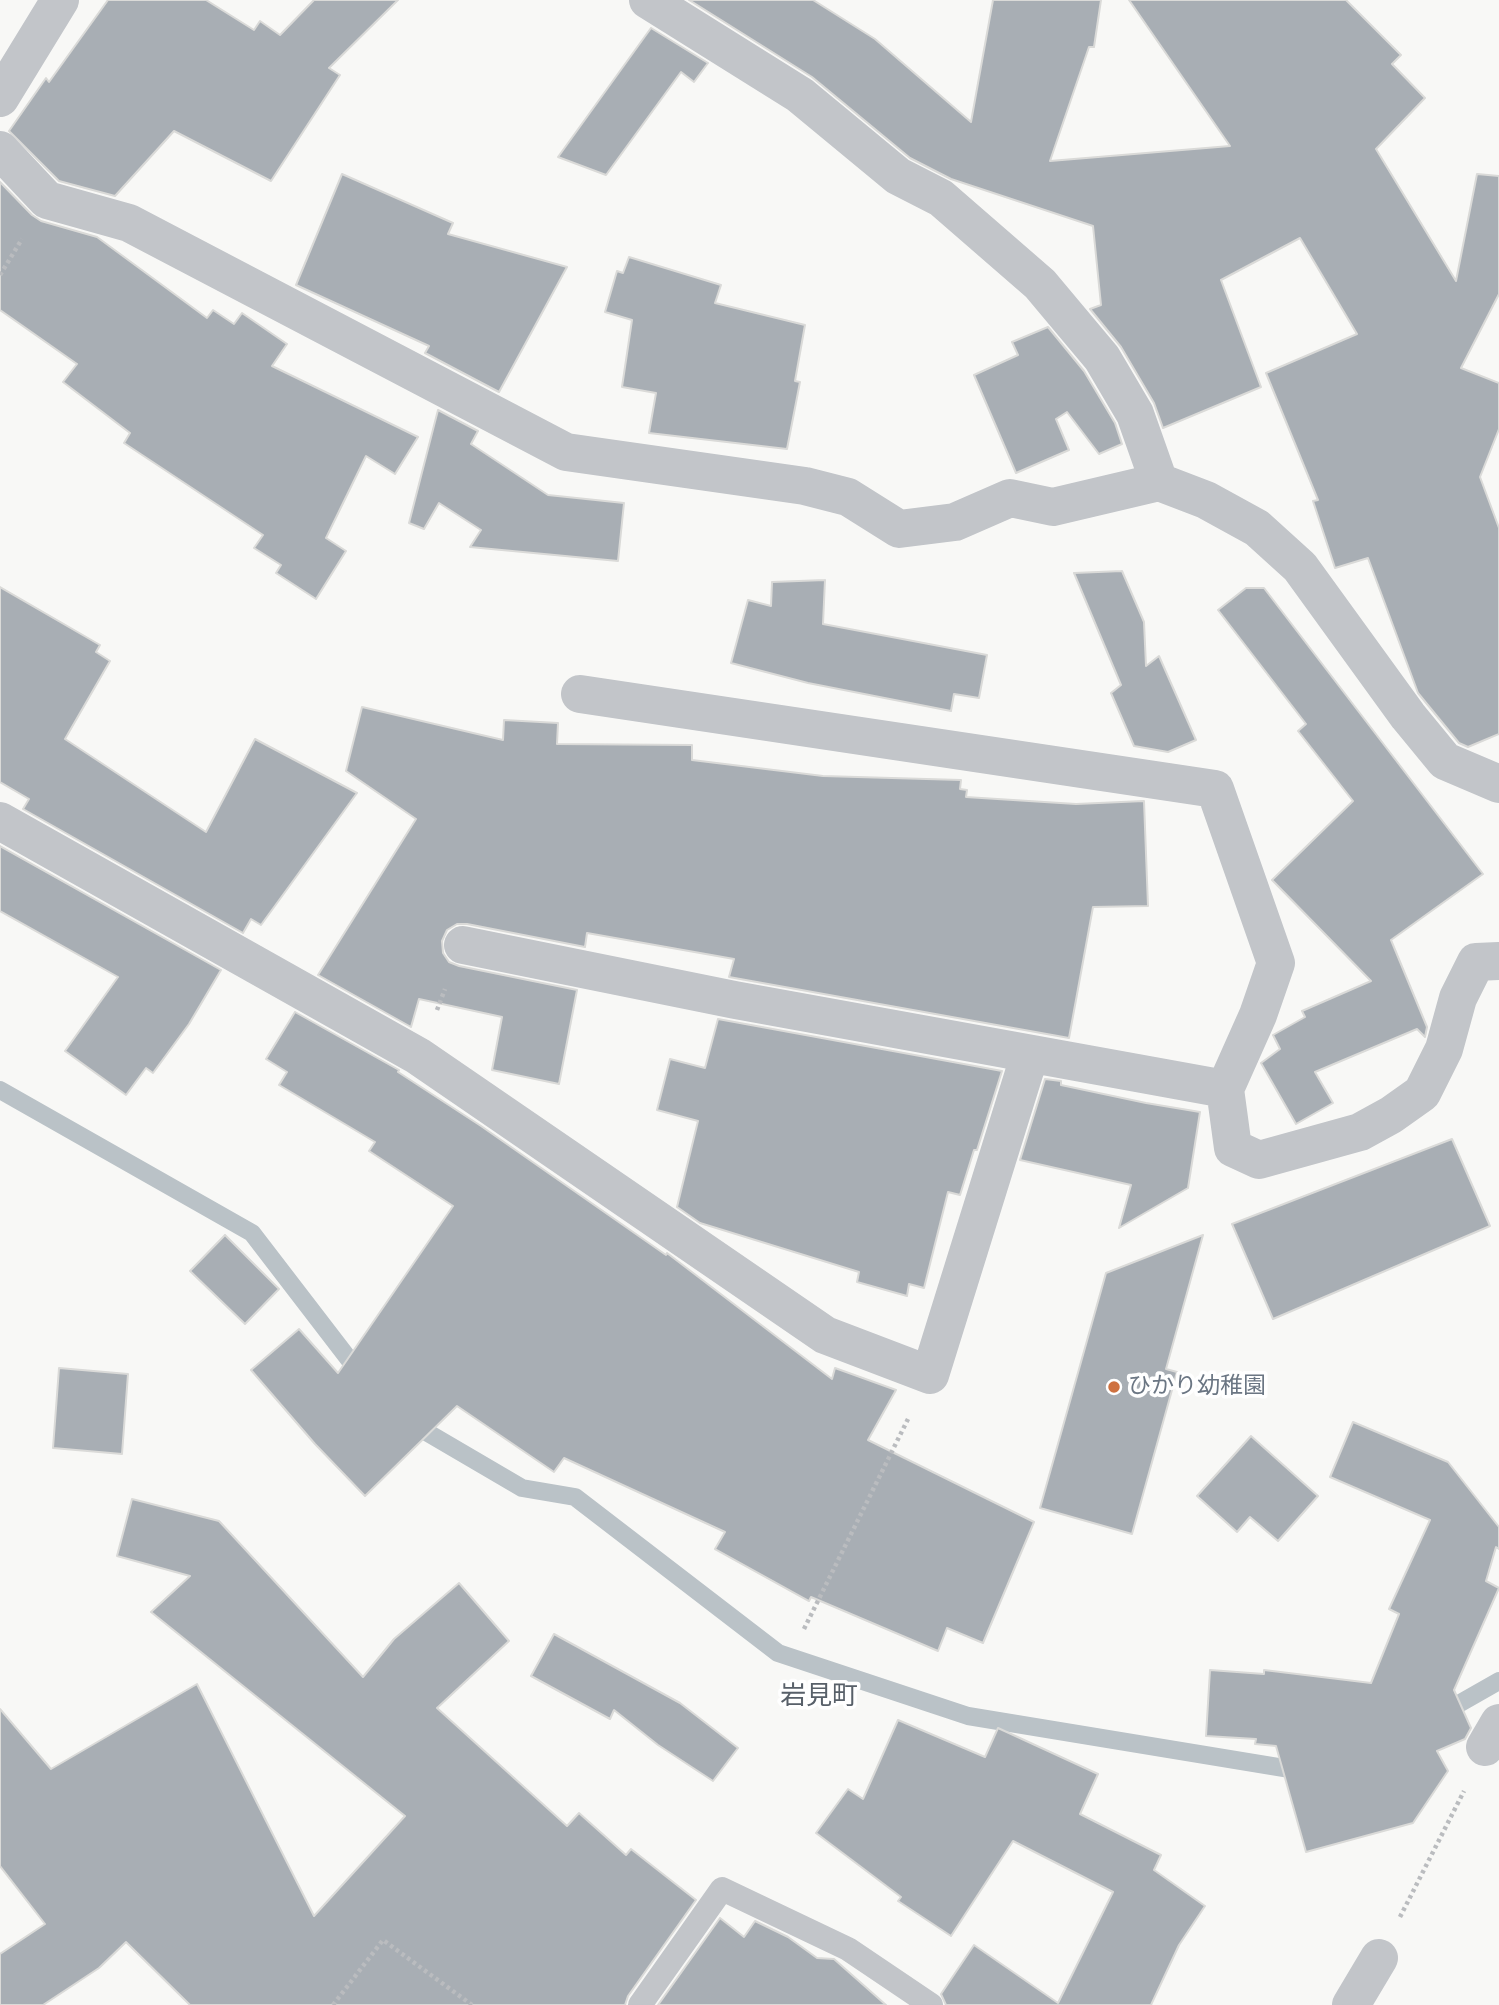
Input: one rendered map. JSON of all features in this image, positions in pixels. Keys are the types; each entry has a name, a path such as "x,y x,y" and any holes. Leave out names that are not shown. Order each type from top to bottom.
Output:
{"street":[{"path":"0,98 60,0"},
{"path":"648,0 800,95 898,176 941,198 1040,284 1102,358 1135,414 1159,482"},
{"path":"0,150 47,200 129,223 566,452 805,486 848,496 899,528 955,522 1010,498 1053,507 1146,483 1159,482 1206,500 1257,528 1300,567 1408,716 1445,761 1499,784"},
{"path":"580,694 1215,789 1276,963 1258,1015 1225,1089 1233,1148 1259,1160 1360,1132 1391,1115 1422,1093 1444,1049 1458,998 1476,962 1499,961"},
{"path":"0,821 418,1056 825,1335 930,1375 1030,1054"},
{"path":"463,945 735,1000 1225,1089"},
{"path":"1351,2005 1379,1958"}],"lane":[{"path":"640,2005 722,1889 848,1949 932,2005"}],"path":[{"path":"418,1056 463,945"},
{"path":"803,1629 930,1375"},
{"path":"1379,1958 1492,1735"},
{"path":"332,2005 383,1940 472,2005"}],"building":[{"path":"108,0 206,0 254,30 260,21 280,35 314,0 398,0 329,68 340,75 271,181 174,131 115,196 59,181 9,131 46,78 49,82"},
{"path":"689,0 813,0 875,39 971,122 993,0 1101,0 1094,47 1089,47 1050,161 1230,146 1129,0 1346,0 1401,55 1392,64 1425,98 1376,149 1456,281 1477,174 1499,176 1499,294 1461,368 1499,383 1499,429 1480,477 1499,528 1499,734 1468,747 1459,743 1418,693 1368,558 1335,568 1313,501 1318,500 1266,373 1357,334 1300,238 1221,280 1261,387 1163,428 1154,403 1121,347 1090,309 1101,305 1093,226 951,179 910,158 812,77"},
{"path":"651,28 708,63 694,82 681,72 606,175 558,157"},
{"path":"342,174 453,223 448,234 567,267 499,392 425,353 429,346 296,285"},
{"path":"0,182 41,221 97,237 207,318 213,310 234,324 242,313 287,344 272,366 418,437 395,474 366,456 326,538 346,551 316,599 276,573 281,565 254,548 263,535 124,443 130,433 63,382 77,364 0,310"},
{"path":"629,257 721,285 715,303 805,325 795,381 800,382 787,449 649,433 656,393 622,387 632,320 605,312 617,271 623,273"},
{"path":"1048,327 1084,371 1115,423 1122,444 1099,454 1067,412 1056,419 1069,450 1016,473 974,375 1018,355 1012,342"},
{"path":"438,410 478,431 471,444 548,495 624,503 618,561 470,547 481,530 439,503 424,529 409,523"},
{"path":"1122,571 1144,622 1146,666 1159,656 1196,740 1168,752 1134,746 1111,693 1121,685 1074,573"},
{"path":"825,580 823,624 987,655 979,698 954,694 951,711 808,683 731,663 748,600 771,606 772,582"},
{"path":"0,587 100,645 96,652 110,661 65,739 206,832 255,739 357,793 261,925 251,919 243,933 23,809 29,799 0,782"},
{"path":"1246,588 1264,588 1483,874 1391,940 1427,1027 1425,1037 1417,1029 1315,1072 1333,1103 1296,1124 1261,1063 1280,1049 1273,1035 1305,1017 1302,1011 1371,981 1272,880 1353,801 1298,731 1306,724 1218,610"},
{"path":"362,707 503,740 504,720 558,723 557,744 692,745 692,760 823,776 961,780 960,789 967,790 966,797 1076,804 1144,801 1148,906 1093,907 1069,1038 729,977 734,959 587,933 585,947 457,924 447,930 442,941 443,953 449,962 577,990 559,1084 492,1070 502,1017 419,999 411,1027 318,975 416,819 346,771"},
{"path":"0,846 221,970 189,1024 153,1073 146,1068 126,1095 65,1051 118,977 0,911"},
{"path":"295,1012 399,1070 398,1072 481,1126 666,1255 667,1253 832,1379 835,1368 896,1390 868,1440 1034,1522 983,1643 947,1628 938,1651 811,1597 809,1601 715,1549 725,1532 564,1458 554,1472 457,1406 365,1496 315,1444 251,1370 299,1329 338,1373 453,1206 369,1151 375,1142 279,1085 287,1072 266,1059"},
{"path":"718,1019 1002,1071 960,1195 948,1192 924,1288 909,1284 907,1296 857,1282 859,1272 700,1223 677,1207 698,1121 657,1110 670,1059 705,1068"},
{"path":"1045,1079 1061,1081 1061,1085 1200,1112 1188,1188 1119,1228 1131,1185 1020,1160"},
{"path":"1452,1139 1490,1226 1273,1319 1232,1224"},
{"path":"225,1235 279,1289 245,1324 190,1271"},
{"path":"1203,1235 1166,1369 1177,1372 1132,1534 1040,1508 1106,1273"},
{"path":"59,1368 128,1374 122,1454 53,1448"},
{"path":"1353,1422 1448,1462 1499,1527 1499,1549 1496,1547 1486,1581 1499,1588 1454,1690 1471,1728 1465,1739 1437,1751 1448,1771 1413,1823 1306,1852 1276,1746 1255,1744 1256,1739 1206,1736 1210,1670 1264,1674 1264,1670 1371,1683 1399,1614 1389,1609 1430,1520 1330,1477"},
{"path":"1251,1436 1318,1496 1278,1541 1250,1517 1237,1532 1197,1496"},
{"path":"132,1499 219,1521 363,1677 394,1639 459,1583 509,1641 437,1708 567,1826 579,1813 626,1855 631,1849 696,1900 628,1996 625,2005 190,2005 126,1942 99,1968 43,2005 0,2005 0,1954 45,1924 0,1866 0,1709 51,1769 197,1684 314,1916 405,1816 151,1612 190,1576 117,1556"},
{"path":"554,1634 680,1703 738,1748 713,1781 658,1745 614,1710 610,1719 531,1676"},
{"path":"898,1720 985,1757 998,1728 1098,1774 1080,1814 1161,1855 1154,1870 1205,1906 1179,1945 1151,2005 946,2005 941,1994 974,1945 1058,2003 1113,1892 1013,1841 951,1936 898,1901 901,1897 816,1833 848,1789 863,1799"},
{"path":"720,1918 744,1937 755,1921 788,1937 817,1958 834,1959 886,2005 658,2005"}],"waterway":[{"path":"0,1090 252,1233 361,1375"},
{"path":"411,1423 522,1488 575,1497 778,1653 968,1716 1290,1769 1304,1765"},
{"path":"1441,1714 1499,1681"}],"place":[{"name":"ひかり幼稚園","path":"1114,1387"}],"district":[{"name":"岩見町","path":"819,1697"}]}
